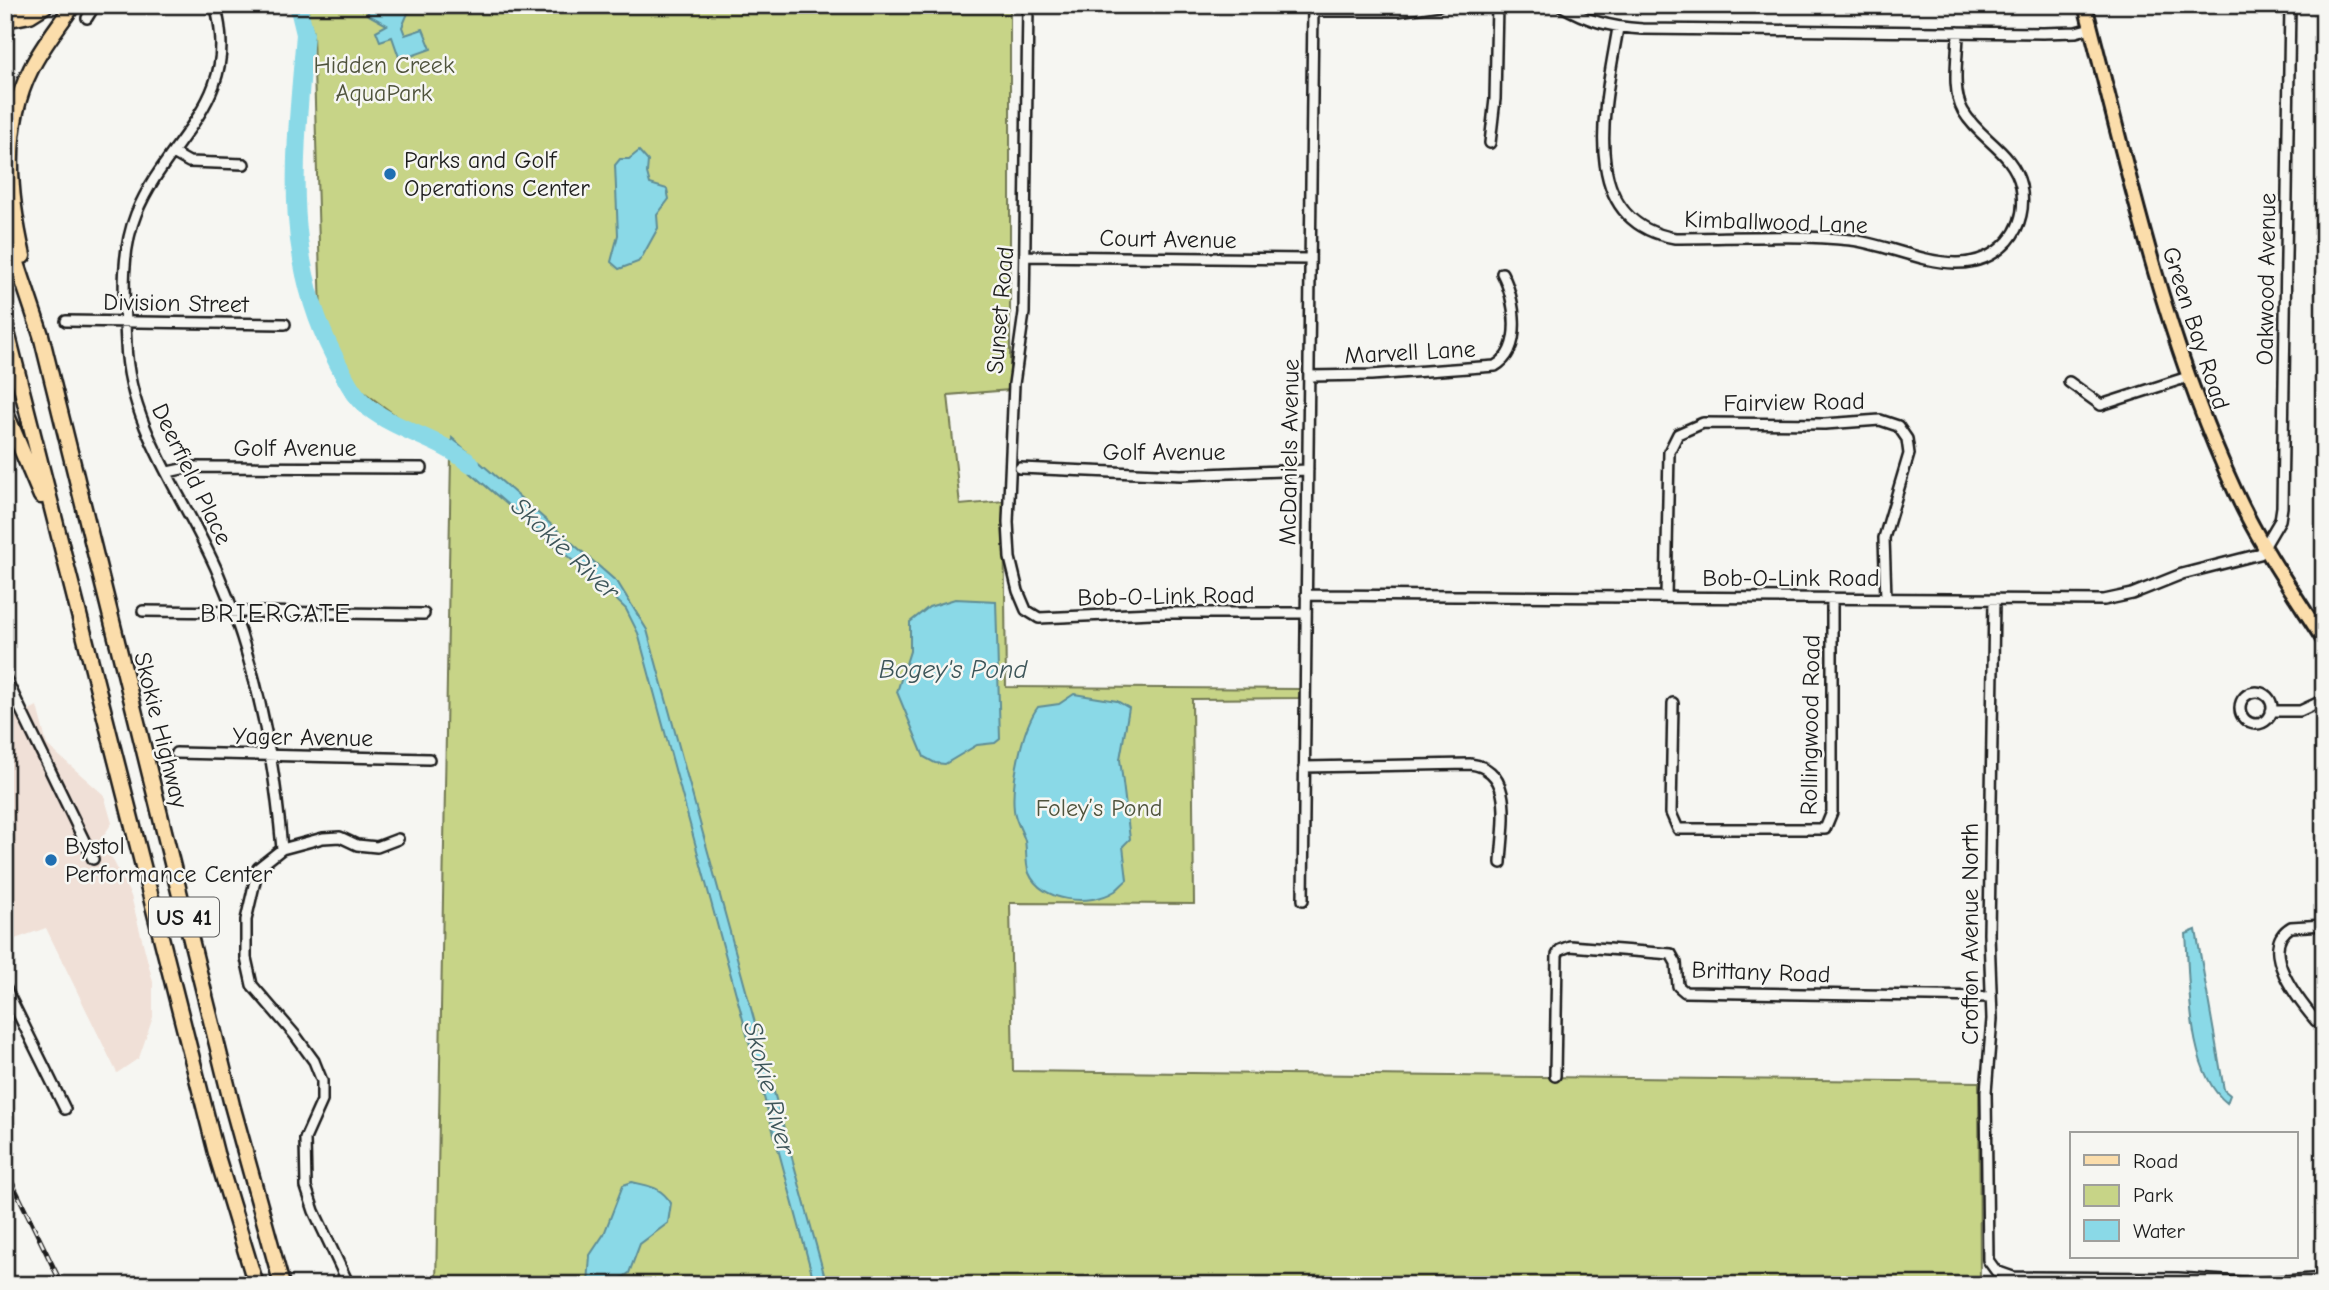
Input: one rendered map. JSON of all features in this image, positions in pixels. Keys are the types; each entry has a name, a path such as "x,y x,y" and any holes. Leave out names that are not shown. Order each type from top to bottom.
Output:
{"highway":[{"path":"5,20 30,15 46,5"},
{"path":"41,335 13,201 13,127 17,104 33,65 73,5"},
{"name":"Skokie Highway","path":"5,228 41,335 232,1105 282,1285"},
{"name":"Skokie Highway","path":"5,324 216,1153 256,1285"},
{"path":"5,411 30,465 77,606"}],"main road":[{"name":"Green Bay Road","path":"2085,5 2148,247 2188,377 2235,493 2266,550 2323,638"}],"street":[{"path":"87,18 95,5"},
{"name":"Deerfield Place","path":"215,5 220,38 219,68 212,92 200,117 146,191 130,232 126,254 125,321 132,389 149,440 203,540 251,667 271,755 282,849"},
{"name":"Sunset Road","path":"1027,5 1024,313 1014,384 1008,522 1013,573 1028,614"},
{"path":"1313,8 1398,12 1439,5"},
{"path":"1490,143 1495,99 1497,5"},
{"path":"1560,5 1585,20 1618,28 1958,32 2076,32 2091,28"},
{"name":"Oakwood Avenue","path":"2266,550 2280,520 2282,508 2290,5"},
{"name":"McDaniels Avenue","path":"1303,900 1313,8"},
{"name":"Kimballwood Lane","path":"1618,28 1606,117 1606,172 1615,202 1639,227 1675,238 1850,240 1949,264 1978,260 2004,245 2021,219 2023,203 2021,185 2010,161 1969,119 1959,101 1958,32"},
{"path":"173,153 189,162 244,164"},
{"name":"Court Avenue","path":"1026,256 1310,259"},
{"name":"Marvell Lane","path":"1309,376 1495,366 1506,357 1512,343 1511,293 1502,273"},
{"name":"Division Street","path":"66,321 285,324"},
{"path":"2069,382 2101,405 2188,377"},
{"name":"Fairview Road","path":"1666,597 1668,452 1678,434 1703,424 1825,424 1880,420 1890,422 1902,431 1909,454 1884,538 1882,564 1886,598"},
{"name":"Golf Avenue","path":"168,472 191,467 422,468"},
{"name":"Golf Avenue","path":"1020,468 1181,475 1308,470"},
{"name":"Bob-O-Link Road","path":"1306,595 2114,599 2182,574 2244,560 2266,550"},
{"name":"Rollingwood Road","path":"1673,703 1671,813 1678,829 1825,830 1832,812 1832,598"},
{"name":"Crofton Avenue North","path":"1994,600 1992,1019 1986,1093 1986,1249 1993,1267 2003,1275 2072,1281"},
{"path":"143,611 424,614"},
{"name":"Bob-O-Link Road","path":"1028,614 1039,618 1152,613 1306,614"},
{"path":"5,677 93,859"},
{"path":"2271,711 2300,711 2324,700"},
{"name":"Yager Avenue","path":"176,753 429,759"},
{"path":"1304,766 1470,764 1488,768 1497,776 1502,788 1501,863"},
{"path":"349,1285 314,1211 306,1187 304,1139 321,1101 319,1071 295,1035 256,992 248,974 246,920 254,878 263,861 282,849 323,838 340,837 357,845 377,847 398,839"},
{"path":"2316,1021 2286,983 2278,944 2281,936 2291,927 2324,925"},
{"name":"Brittany Road","path":"1555,1076 1557,955 1560,950 1570,946 1671,954 1676,963 1678,986 1685,992 1991,997"},
{"path":"5,987 65,1109"},
{"path":"2072,1281 2235,1283 2324,1278"}],"shaded area":[{"path":"37,706 47,745 104,795 112,823 102,838 131,896 153,982 153,1017 139,1058 117,1073 46,928 15,939 5,920 5,722"}],"green space":[{"name":"Hidden Creek AquaPark","path":"305,5 1010,5 1010,390 948,395 960,505 1004,501 1006,687 1300,689 1299,698 1192,699 1194,904 1010,903 1013,1071 1979,1082 1980,1285 436,1285 451,456 357,387 321,315 313,33"}],"water":[{"path":"372,5 422,5 421,9 408,13 402,27 405,35 423,29 431,49 400,60 392,37 380,41 376,31 387,25 367,14"},
{"path":"639,151 648,161 650,184 667,189 669,199 657,215 658,228 642,257 638,262 619,269 611,262 618,235 615,165 620,159 629,159"},
{"path":"452,438 618,583 647,630 827,1285 815,1285 638,633 626,609 601,585 451,456"},
{"name":"Bogey's Pond","path":"955,599 996,601 1000,739 995,743 977,745 945,764 935,763 924,757 897,692 910,651 910,622 929,607"},
{"name":"Foley’s Pond","path":"1074,694 1117,701 1129,708 1120,759 1130,839 1123,846 1127,880 1105,896 1080,900 1055,896 1035,883 1028,869 1025,841 1015,814 1014,799 1019,756 1032,716 1038,707 1059,704"},
{"path":"2196,930 2224,1090 2230,1095 2227,1103 2214,1089 2197,1048 2190,1001 2186,934"},
{"path":"632,1182 654,1188 667,1197 671,1203 668,1223 640,1244 629,1273 612,1285 588,1285 590,1255 604,1234 623,1185"}],"waterway":[{"name":"Skokie River","path":"298,5 305,34 298,117 296,198 305,277 317,317 345,377 363,403 381,416 446,448 471,464"}],"railway":[{"path":"5,1168 62,1285"}],"place":[{"name":"Parks and Golf Operations Center","path":"390,174"},
{"name":"Bystol Performance Center","path":"51,860"}],"district":[{"name":"BRIERGATE","path":"276,614"}]}
